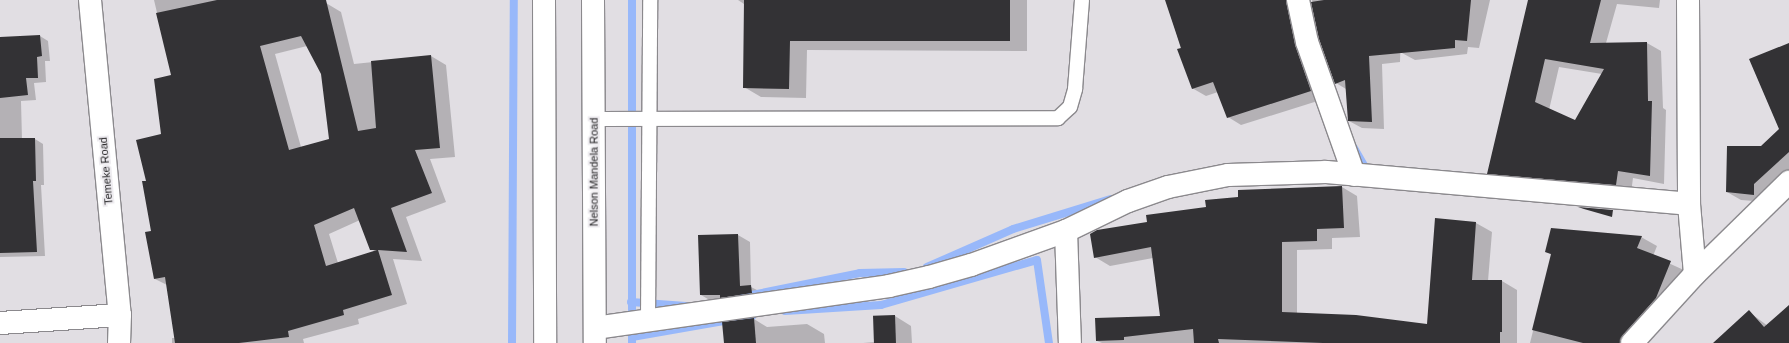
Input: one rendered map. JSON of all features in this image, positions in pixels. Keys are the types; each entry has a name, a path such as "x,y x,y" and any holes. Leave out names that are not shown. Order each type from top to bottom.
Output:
{"street":[{"name":"Temeke Road","path":"90,0 120,315 119,343"},
{"path":"544,0 545,343"},
{"name":"Nelson Mandela Road","path":"594,0 595,335"},
{"path":"1298,0 1306,42 1354,175"},
{"path":"1688,0 1689,204 1695,274"},
{"path":"595,335 648,320 889,286 972,265 1066,231 1128,201 1200,180 1228,175 1296,172 1354,175 1689,204"},
{"path":"1632,343 1695,274 1789,182"},
{"path":"1066,231 1070,343"},
{"path":"0,323 120,315"}],"lane":[{"path":"648,320 648,121 650,0"},
{"path":"594,119 648,121 1058,118 1070,107 1075,89 1082,0"}],"building":[{"path":"217,0 326,0 358,131 376,128 371,61 431,55 440,148 415,150 432,193 391,208 407,252 378,250 392,295 343,310 344,315 288,331 289,337 239,343 175,343 165,277 154,279 145,232 151,231 142,181 146,181 136,140 161,134 154,79 171,75 156,13","holes":["301,36 321,74 329,139 289,150 260,46","354,208 370,250 377,250 326,266 314,225"]},
{"path":"744,0 1010,0 1010,41 790,41 789,89 743,88"},
{"path":"1165,0 1286,0 1295,45 1311,91 1227,118 1213,82 1192,89 1177,49 1181,48"},
{"path":"1324,0 1471,0 1467,41 1455,40 1455,48 1369,56 1372,122 1348,121 1345,80 1335,84 1319,39 1311,2"},
{"path":"1528,0 1601,0 1590,43 1647,42 1648,101 1652,101 1650,176 1618,171 1616,185 1487,174","holes":["1545,59 1604,69 1575,120 1535,102"]},
{"path":"40,35 42,56 37,57 38,78 26,78 28,95 0,98 0,37"},
{"path":"1789,43 1789,152 1754,184 1754,195 1726,192 1727,146 1761,146 1779,129 1749,59"},
{"path":"0,138 35,138 36,181 33,181 37,252 0,253"},
{"path":"1342,186 1344,228 1317,229 1317,241 1282,242 1282,312 1356,315 1427,324 1435,218 1476,222 1472,280 1502,280 1502,332 1500,332 1500,343 1323,343 1218,339 1219,343 1194,343 1193,329 1124,337 1124,340 1096,341 1095,318 1160,316 1151,247 1094,258 1090,234 1097,230 1147,222 1146,215 1206,207 1205,200 1238,197 1238,190"},
{"path":"1578,207 1613,210 1612,217 1584,209"},
{"path":"1551,228 1642,236 1637,248 1671,261 1656,298 1623,335 1620,343 1583,343 1532,330 1551,254 1545,252"},
{"path":"738,234 740,286 751,285 752,293 720,298 720,295 700,295 698,235"},
{"path":"1789,305 1789,343 1713,343 1749,310 1764,327"},
{"path":"895,315 896,343 874,343 873,316"},
{"path":"754,318 756,343 724,343 722,322"}],"waterway":[{"path":"512,343 514,0"},
{"path":"632,0 632,343"},
{"path":"1354,148 1368,172"},
{"path":"927,267 1013,229 1111,199"},
{"path":"785,311 881,305 1037,260 1049,343"},
{"path":"742,297 860,273 904,272"},
{"path":"631,302 686,306"},
{"path":"632,337 752,316"}]}
